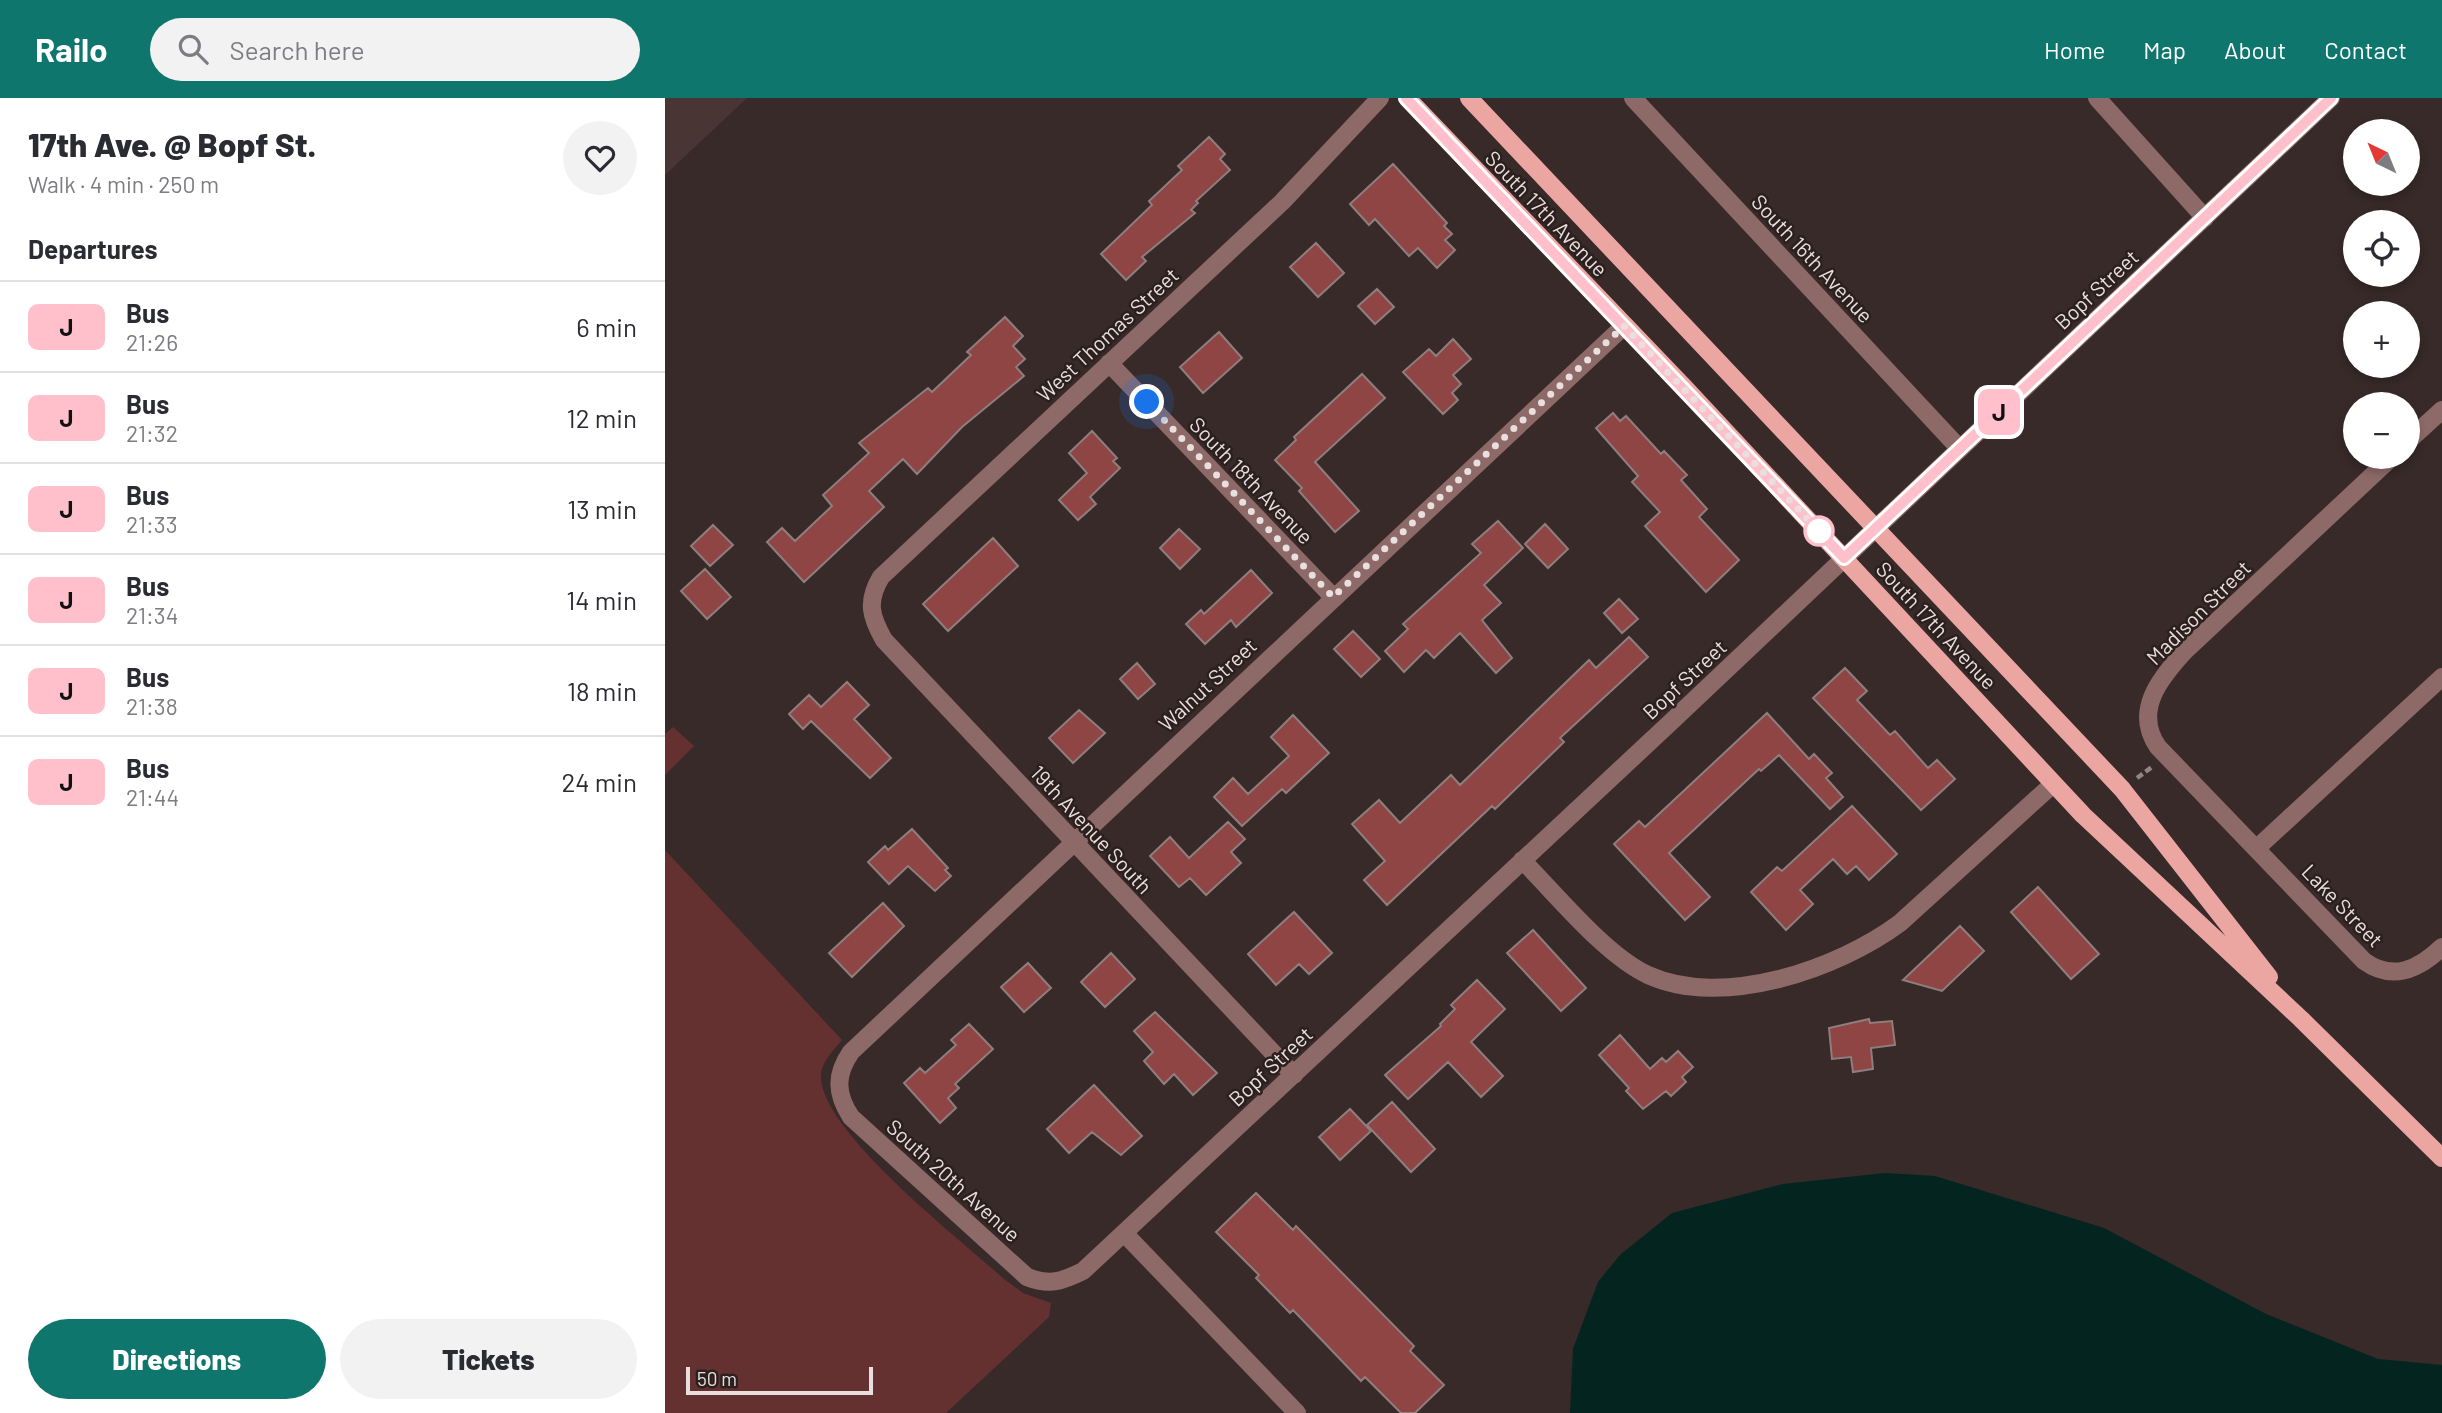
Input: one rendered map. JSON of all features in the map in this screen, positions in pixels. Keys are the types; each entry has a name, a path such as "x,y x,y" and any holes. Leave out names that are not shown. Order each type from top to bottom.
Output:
{"main road":[{"name":"South 17th Avenue","path":"1407,98 1844,558 2053,784 2301,1018 2442,1158"},
{"name":"South 17th Avenue","path":"1469,98 2138,806 2301,1018"}],"street":[{"name":"West Thomas Street","path":"870,605 873,590 881,578 1288,196 1380,98"},
{"name":"South 16th Avenue","path":"1633,98 1960,449"},
{"path":"2097,98 2205,218"},
{"name":"Bopf Street","path":"1060,1282 1083,1271 1294,1075 2327,100"},
{"name":"Walnut Street","path":"838,1086 841,1066 851,1052 1072,841 1624,326"},
{"name":"South 18th Avenue","path":"1109,363 1333,597"},
{"path":"2420,431 2442,410"},
{"name":"Madison Street","path":"2257,848 2150,735 2147,716 2150,699 2167,671 2185,651 2379,469"},
{"name":"19th Avenue South","path":"870,605 873,620 884,640 1294,1075"},
{"path":"2257,848 2442,677"},
{"path":"1523,860 1617,956 1648,975 1677,984 1729,986 1794,975 1829,963 1872,943 1900,923 2053,784"},
{"name":"Lake Street","path":"2257,848 2358,956 2379,971 2392,973 2409,970 2442,947"},
{"name":"South 20th Avenue","path":"838,1086 843,1105 851,1117 1027,1277 1043,1283 1060,1282"},
{"path":"1124,1233 1297,1413"}],"shaded area":[{"path":"665,98 747,98 665,175"},
{"path":"673,727 694,746 665,775 665,734"},
{"path":"665,850 842,1040 826,1061 821,1076 827,1099 843,1125 867,1154 896,1184 1004,1279 1023,1293 1051,1303 1049,1317 946,1413 665,1413"}],"water":[{"path":"1885,1173 1935,1176 2104,1228 2266,1314 2378,1359 2442,1365 2442,1413 1570,1413 1573,1349 1598,1282 1620,1255 1672,1213 1783,1184"}],"building":[{"path":"1209,137 1225,154 1220,159 1230,170 1196,201 1198,203 1191,210 1195,213 1142,257 1146,261 1126,280 1101,254 1152,205 1149,201 1182,170 1178,166"},
{"path":"1393,164 1447,223 1444,226 1452,234 1445,240 1455,250 1437,268 1418,248 1409,256 1375,219 1369,225 1350,204"},
{"path":"1316,243 1344,273 1318,297 1290,267"},
{"path":"1377,289 1394,307 1375,324 1358,306"},
{"path":"1005,317 1023,336 1013,346 1025,359 1016,367 1024,376 962,427 917,474 903,459 869,491 884,507 804,582 767,542 782,528 795,541 832,506 823,495 869,453 859,443 928,388 932,392 971,355 967,352"},
{"path":"1219,332 1242,358 1203,393 1180,367"},
{"path":"1453,339 1471,359 1453,375 1461,384 1452,393 1458,400 1443,414 1403,372 1429,349 1436,356"},
{"path":"1362,374 1385,398 1315,462 1359,511 1335,532 1299,491 1302,488 1275,460 1296,440 1294,437"},
{"path":"1613,413 1620,421 1626,416 1661,454 1664,451 1687,475 1681,480 1707,509 1699,517 1739,560 1706,592 1645,526 1660,512 1632,482 1638,476 1596,428"},
{"path":"1092,431 1117,458 1113,461 1120,468 1090,497 1096,504 1078,520 1059,500 1087,473 1069,453"},
{"path":"1498,521 1523,548 1484,585 1501,603 1482,620 1512,658 1496,673 1460,633 1434,658 1426,650 1404,672 1385,651 1408,629 1403,624 1481,553 1472,544"},
{"path":"1545,524 1568,549 1548,568 1525,544"},
{"path":"713,525 733,545 710,566 691,546"},
{"path":"1179,529 1200,549 1180,569 1160,548"},
{"path":"993,538 1018,566 948,631 923,604"},
{"path":"705,569 731,597 707,619 681,591"},
{"path":"1251,570 1272,593 1236,627 1231,620 1205,644 1186,624 1201,610 1204,614"},
{"path":"1619,599 1638,619 1622,633 1604,613"},
{"path":"1353,631 1380,659 1361,677 1334,649"},
{"path":"1629,637 1648,657 1560,738 1564,742 1495,809 1492,806 1387,905 1364,880 1385,861 1352,824 1379,800 1400,823 1451,775 1460,785 1589,660 1596,668"},
{"path":"1137,663 1155,684 1138,699 1120,679"},
{"path":"1845,668 1867,691 1857,700 1890,735 1895,731 1928,768 1937,760 1955,779 1921,810 1813,698"},
{"path":"847,682 869,705 854,719 891,758 870,778 811,721 803,729 789,714 809,695 821,707"},
{"path":"1079,710 1105,733 1073,763 1049,738"},
{"path":"1767,713 1809,759 1814,754 1832,773 1826,778 1843,797 1830,809 1779,755 1761,771 1759,769 1669,853 1710,897 1685,920 1614,844 1639,821 1645,827"},
{"path":"1293,715 1329,753 1286,793 1282,789 1242,826 1214,797 1233,778 1248,794 1289,756 1271,737"},
{"path":"1852,806 1897,854 1869,880 1856,866 1847,874 1833,859 1800,890 1813,904 1786,930 1751,892 1777,867 1782,871"},
{"path":"1228,822 1245,839 1231,852 1241,863 1206,895 1190,878 1179,887 1150,856 1170,837 1189,858"},
{"path":"912,829 948,868 945,870 951,876 935,891 908,866 889,884 868,862 885,846 888,850"},
{"path":"2038,887 2099,954 2071,979 2011,912"},
{"path":"883,903 904,926 852,977 829,953"},
{"path":"1294,912 1332,953 1309,974 1299,964 1276,985 1248,954"},
{"path":"1960,926 1984,951 1942,991 1903,980"},
{"path":"1533,930 1586,988 1561,1011 1507,953"},
{"path":"1111,953 1135,979 1105,1007 1081,982"},
{"path":"1028,963 1051,988 1024,1012 1001,987"},
{"path":"1477,980 1505,1009 1471,1042 1503,1076 1481,1097 1448,1062 1408,1099 1385,1075 1441,1026 1455,1009 1451,1005"},
{"path":"1155,1012 1217,1073 1193,1095 1174,1074 1164,1084 1144,1061 1153,1052 1134,1031"},
{"path":"1869,1019 1870,1023 1892,1021 1895,1045 1871,1048 1873,1069 1853,1072 1851,1057 1832,1059 1829,1028"},
{"path":"969,1024 993,1049 955,1084 959,1088 948,1098 956,1108 940,1123 904,1083 920,1068 925,1073 956,1045 951,1040"},
{"path":"1620,1035 1650,1069 1662,1058 1666,1062 1678,1051 1693,1067 1682,1077 1686,1082 1671,1096 1666,1091 1643,1109 1626,1091 1629,1088 1599,1055"},
{"path":"1094,1085 1142,1136 1121,1155 1092,1132 1069,1153 1047,1129"},
{"path":"1392,1102 1435,1149 1411,1172 1367,1125"},
{"path":"1350,1109 1371,1131 1340,1160 1319,1137"},
{"path":"1256,1193 1293,1230 1296,1226 1414,1346 1410,1351 1444,1385 1415,1413 1401,1413 1365,1377 1361,1381 1293,1310 1290,1313 1256,1278 1259,1275 1216,1232"}],"bus line":[{"name":"J","path":"1406,98 1844,558 2331,98"}],"route":[{"path":"1147,402 1333,597 1624,326 1819,531"}]}
